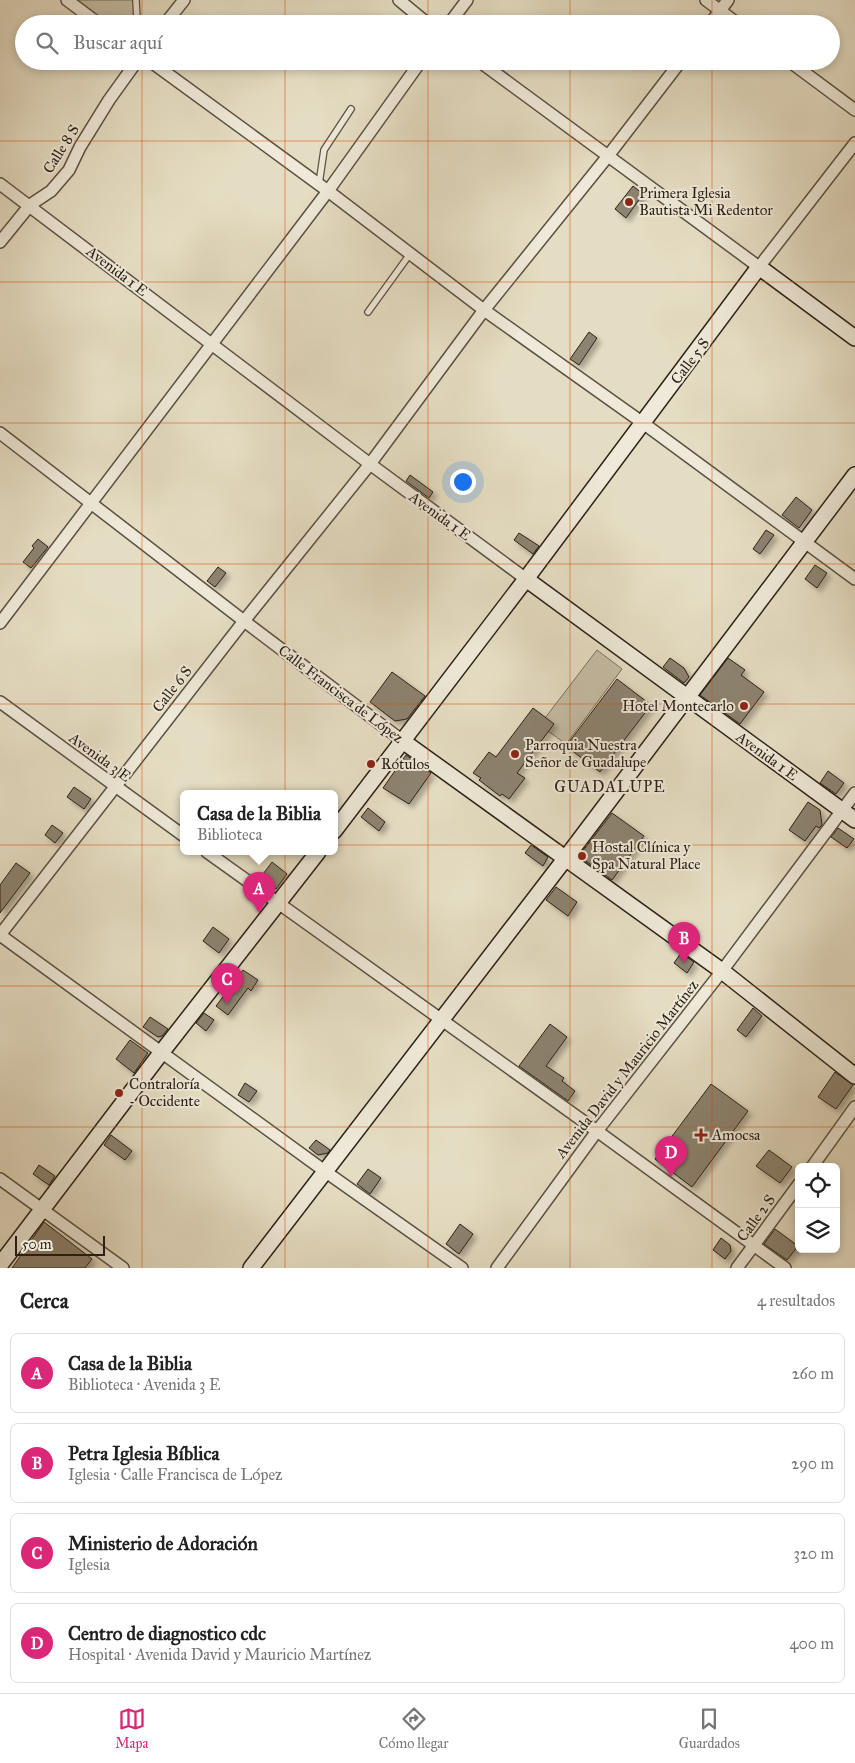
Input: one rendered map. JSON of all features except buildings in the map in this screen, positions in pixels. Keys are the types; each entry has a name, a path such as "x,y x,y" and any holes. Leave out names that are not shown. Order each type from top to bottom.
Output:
{"street":[{"path":"67,0 87,15"},
{"path":"173,15 184,0"},
{"path":"399,0 417,15"},
{"path":"456,15 467,0"},
{"path":"706,0 726,15"},
{"path":"717,15 728,0"},
{"name":"Calle 8 S","path":"0,242 30,205 51,191 69,170 80,147 131,70"},
{"path":"162,70 323,188 484,310 643,423 855,579"},
{"path":"0,622 212,343 323,188 414,70"},
{"path":"491,70 855,338"},
{"name":"Calle 6 S","path":"0,935 244,621 370,464 484,310 608,156 674,70"},
{"path":"801,70 855,110"},
{"name":"Calle 5 S","path":"338,826 404,742 759,267 855,143"},
{"name":"Avenida 1 E","path":"0,184 370,464 855,820"},
{"name":"Calle Francisca de López","path":"0,433 404,742 722,971 855,1076"},
{"path":"251,1268 688,698 855,475"},
{"name":"Avenida 3 E","path":"0,702 180,833"},
{"name":"Avenida David y Mauricio Martínez","path":"497,1268 597,1131 722,971 855,793"},
{"path":"211,855 785,1268"},
{"path":"0,1265 316,855"},
{"path":"0,935 326,1172 462,1268"},
{"path":"815,1163 855,1107"},
{"path":"0,1179 123,1268"},
{"name":"Calle 2 S","path":"736,1268 795,1190"}],"lane":[{"path":"136,0 136,15"},
{"path":"323,188 324,150 351,109"},
{"path":"368,312 410,254"}],"shaded area":[{"path":"67,0 139,0 140,15 87,15"},
{"path":"597,650 622,669 566,744 548,731 545,718"}],"place":[{"name":"Primera Iglesia Bautista Mi Redentor","path":"629,202"},
{"name":"Hotel Montecarlo","path":"744,706"},
{"name":"Parroquia Nuestra Señor de Guadalupe","path":"515,754"},
{"name":"Rótulos","path":"371,764"},
{"name":"Hostal Clínica y Spa Natural Place","path":"582,856"},
{"name":"Casa de la Biblia","path":"259,913"},
{"name":"Petra Iglesia Bíblica","path":"684,963"},
{"name":"Ministerio de Adoración","path":"227,1004"},
{"name":"Contraloría - Occidente","path":"119,1093"},
{"name":"Amocsa","path":"701,1135"},
{"name":"Centro de diagnostico cdc","path":"671,1177"}],"district":[{"name":"GUADALUPE","path":"610,786"}]}
